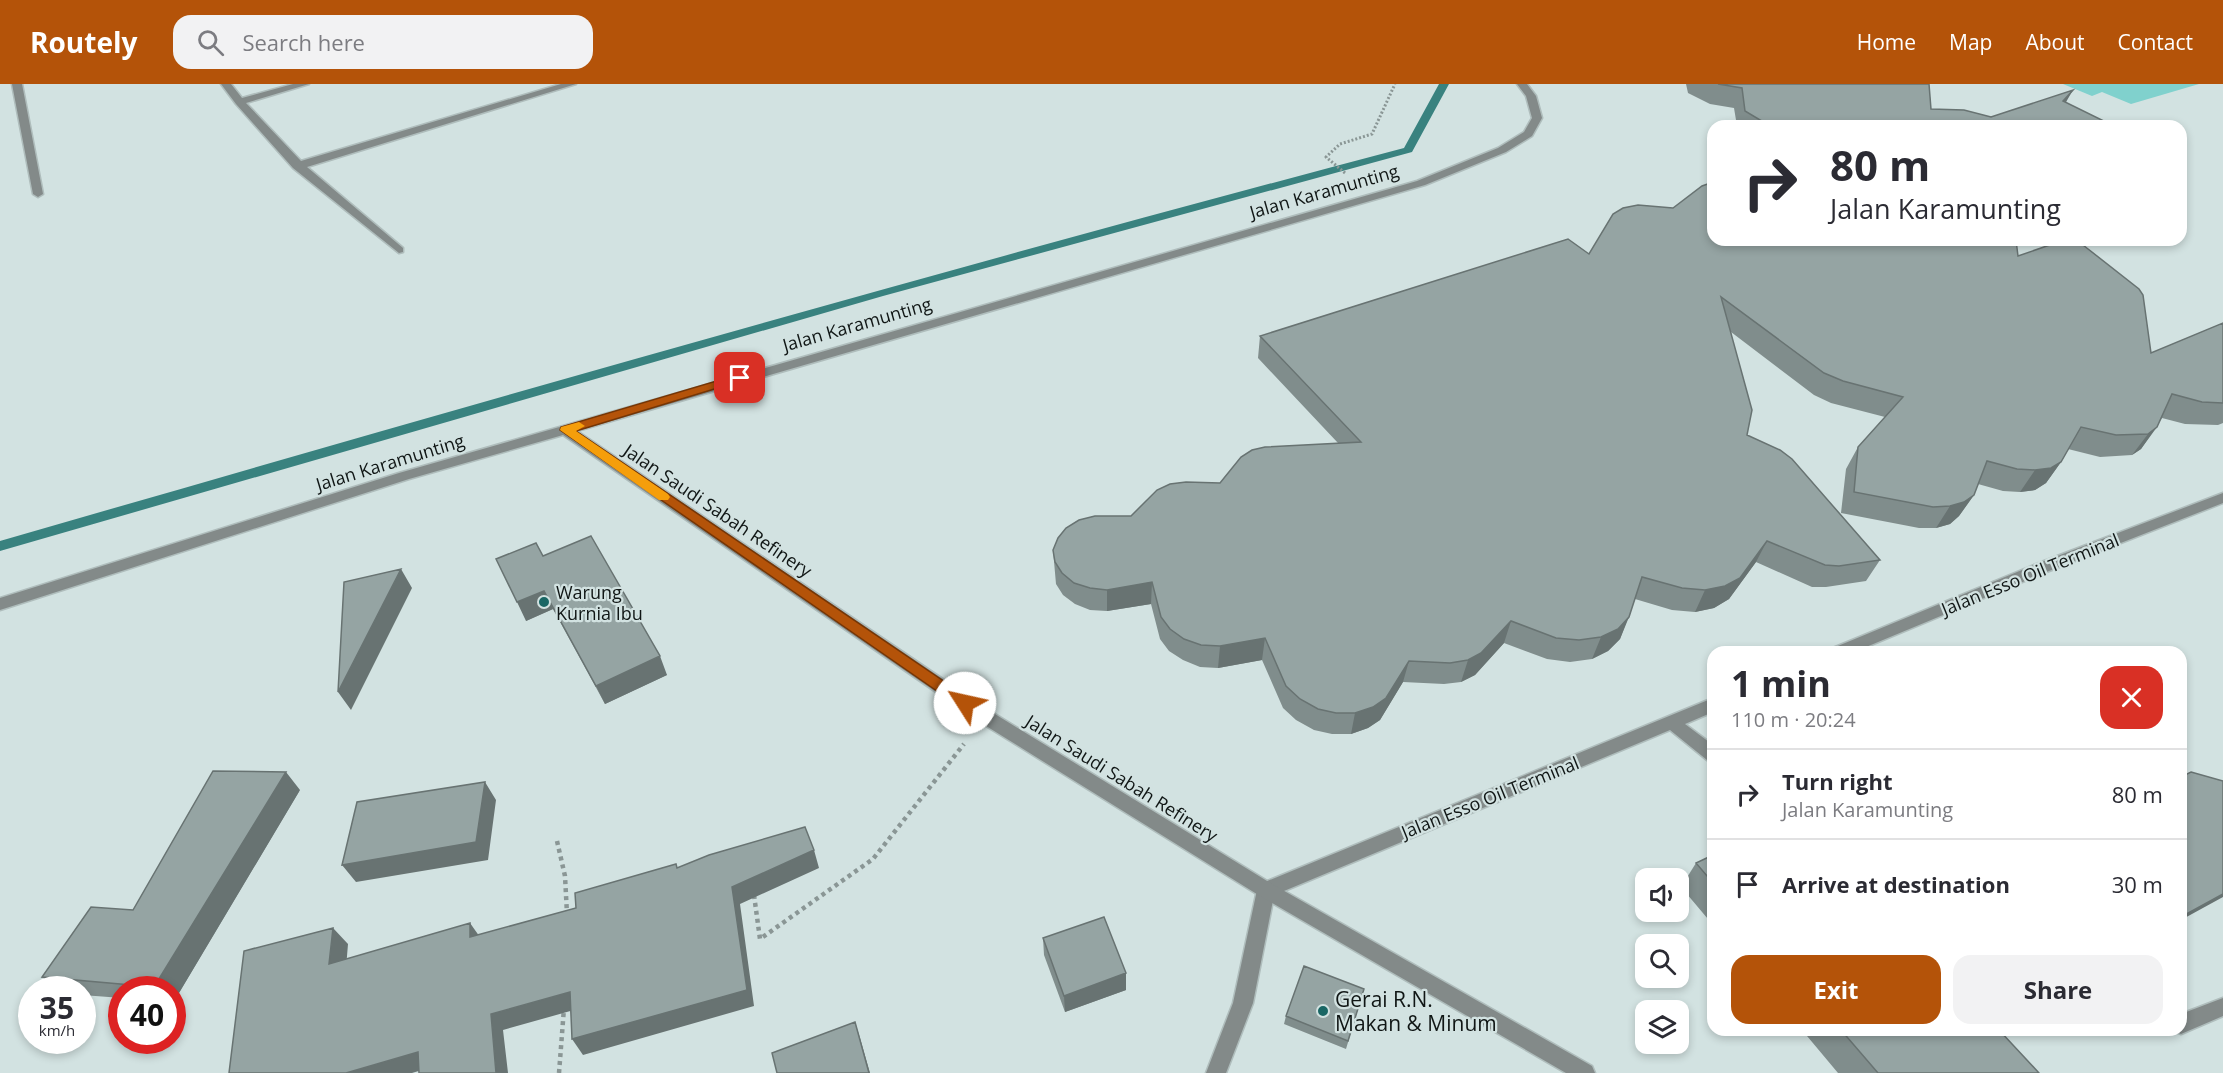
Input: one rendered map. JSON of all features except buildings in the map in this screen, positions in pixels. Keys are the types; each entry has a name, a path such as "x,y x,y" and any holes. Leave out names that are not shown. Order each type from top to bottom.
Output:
{"street":[{"path":"17,84 39,194"},
{"path":"226,84 239,102 297,166 399,250"},
{"path":"239,102 304,84"},
{"path":"297,166 571,84"},
{"name":"Jalan Karamunting","path":"0,604 404,476 1421,183 1502,150 1528,134 1538,118 1531,96 1522,84"},
{"name":"Jalan Saudi Sabah Refinery","path":"566,430 984,716 1266,890 1585,1073"},
{"name":"Jalan Esso Oil Terminal","path":"1853,646 2044,567 2223,498"},
{"name":"Jalan Esso Oil Terminal","path":"1266,890 1707,707"},
{"path":"1671,722 1707,750"},
{"path":"1216,1073 1243,1003 1266,890"},
{"path":"2187,1021 2223,1006"}],"path":[{"path":"1350,178 1326,157 1327,154 1338,144 1372,134 1395,84"},
{"path":"745,898 755,895 760,939 873,859 939,778 984,716"},
{"path":"557,841 565,876 567,922"},
{"path":"559,1073 564,1003"}],"shaded area":[{"path":"2063,84 2199,84 2131,104 2102,92 2092,96"}],"waterway":[{"path":"0,546 878,293 1408,150 1444,84"}],"slow traffic":[{"path":"579,426 566,430 664,497"}],"place":[{"name":"Warung Kurnia Ibu","path":"544,602"},
{"name":"Gerai R.N. Makan & Minum","path":"1323,1011"}],"route":[{"path":"740,378 566,430 965,703"}]}
